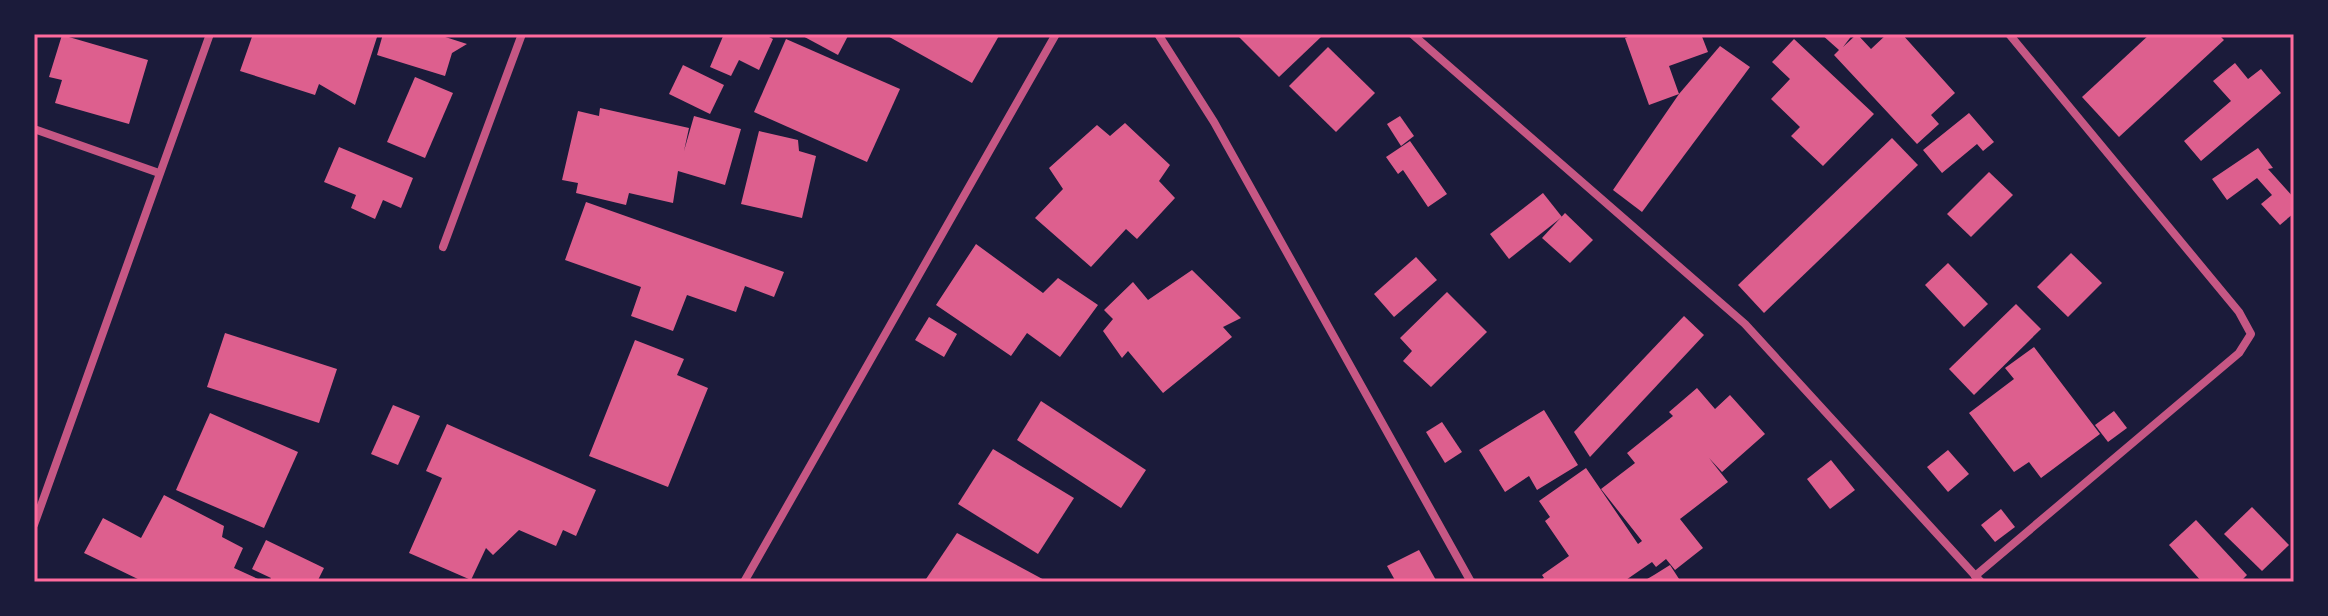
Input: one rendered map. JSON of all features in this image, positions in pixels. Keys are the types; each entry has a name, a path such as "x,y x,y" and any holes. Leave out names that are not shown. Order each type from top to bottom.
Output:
{"street":[{"path":"34,525 210,34"},
{"path":"443,247 522,34"},
{"path":"744,582 1056,34"},
{"path":"1158,34 1214,122 1471,582"},
{"path":"1412,34 1745,324 1978,579 2239,353 2251,334 2229,300 2009,34"},
{"path":"34,129 159,173"}],"building":[{"path":"253,34 378,34 355,105 319,84 315,95 240,71"},
{"path":"383,34 436,34 467,44 452,53 445,76 377,55"},
{"path":"724,34 763,34 773,39 759,70 739,60 731,76 710,67"},
{"path":"799,34 849,34 838,55"},
{"path":"884,34 1000,34 972,83"},
{"path":"1236,34 1319,34 1321,37 1279,77"},
{"path":"1636,34 1701,34 1708,52 1669,66 1679,94 1649,105 1625,38"},
{"path":"1821,34 1853,34 1843,47 1857,34 1871,49 1887,34 1902,34 1955,93 1931,115 1939,124 1917,144 1834,55 1839,50"},
{"path":"2150,34 2218,34 2224,40 2119,137 2082,97"},
{"path":"62,35 148,60 129,124 55,103 62,80 49,77"},
{"path":"786,39 900,89 867,162 754,112"},
{"path":"1794,39 1874,114 1823,166 1791,136 1800,127 1771,99 1790,79 1772,62"},
{"path":"1720,46 1750,67 1642,212 1613,190 1679,94"},
{"path":"1328,47 1375,93 1336,132 1289,86"},
{"path":"2235,63 2248,79 2261,69 2281,93 2201,161 2184,141 2231,101 2213,81"},
{"path":"683,65 724,85 710,114 669,94"},
{"path":"415,77 453,93 425,158 387,142"},
{"path":"600,108 689,128 684,151 694,116 741,129 725,185 678,171 673,203 629,193 626,205 576,193 578,183 562,180 578,111 599,116"},
{"path":"1969,113 1994,142 1983,151 1977,144 1942,173 1923,150"},
{"path":"1400,116 1414,136 1401,146 1387,124"},
{"path":"1125,123 1170,165 1159,181 1175,198 1137,239 1126,229 1091,267 1035,218 1063,189 1049,168 1097,125 1110,136"},
{"path":"759,131 798,140 799,151 816,156 802,218 741,204"},
{"path":"1892,138 1918,165 1764,313 1738,285"},
{"path":"1410,141 1447,194 1428,207 1403,170 1398,174 1386,157"},
{"path":"339,147 413,178 401,208 383,200 375,219 351,208 356,195 324,182"},
{"path":"2258,148 2273,168 2268,169 2294,198 2294,213 2280,225 2261,204 2272,195 2257,178 2227,200 2212,179"},
{"path":"1989,172 2013,195 1971,237 1947,214"},
{"path":"1543,193 1562,217 1509,259 1490,234"},
{"path":"586,202 784,272 774,297 745,286 736,312 687,295 673,331 631,316 641,287 565,260"},
{"path":"1565,213 1593,240 1570,263 1542,238"},
{"path":"976,244 1043,293 1058,278 1098,305 1060,357 1027,333 1011,356 936,305"},
{"path":"2071,253 2102,283 2068,317 2037,287"},
{"path":"1416,257 1437,280 1394,317 1374,294"},
{"path":"1948,263 1988,304 1964,327 1925,285"},
{"path":"1192,270 1241,318 1223,327 1232,337 1163,393 1128,351 1122,358 1103,331 1113,319 1104,310 1133,282 1148,300"},
{"path":"1447,292 1487,332 1431,387 1403,361 1412,351 1400,338"},
{"path":"2016,304 2041,329 1974,395 1949,369"},
{"path":"1684,316 1704,335 1590,457 1574,432"},
{"path":"929,317 957,334 944,357 915,340"},
{"path":"225,333 337,369 319,423 207,387"},
{"path":"635,340 684,359 677,375 708,388 668,487 589,456"},
{"path":"2034,347 2100,434 2041,478 2029,462 2014,472 1969,413 2014,379 2005,368"},
{"path":"1697,388 1715,409 1730,395 1765,434 1722,472 1709,458 1728,482 1680,519 1703,548 1675,570 1666,559 1656,567 1652,562 1623,582 1538,582 1544,578 1542,575 1569,556 1545,521 1550,517 1539,501 1586,468 1638,544 1642,541 1601,489 1635,463 1627,453 1673,416 1669,412"},
{"path":"1041,401 1146,470 1121,508 1017,440"},
{"path":"393,405 420,416 398,465 371,454"},
{"path":"1544,410 1578,465 1537,490 1529,476 1505,492 1479,450"},
{"path":"2114,411 2127,428 2108,442 2095,425"},
{"path":"210,413 298,452 264,528 176,490"},
{"path":"1442,422 1462,452 1445,463 1426,432"},
{"path":"447,424 596,490 576,536 563,530 556,546 519,530 493,555 486,548 471,580 409,553 442,478 426,471"},
{"path":"993,449 1074,498 1038,554 958,504"},
{"path":"1948,450 1969,474 1948,492 1927,467"},
{"path":"1831,460 1855,490 1830,509 1807,479"},
{"path":"164,495 224,526 222,537 243,548 234,568 258,579 256,582 144,582 84,553 103,518 141,538"},
{"path":"2252,507 2289,545 2262,571 2224,534"},
{"path":"2001,509 2015,527 1995,542 1981,525"},
{"path":"2196,520 2247,575 2240,582 2202,582 2169,545"},
{"path":"957,533 1048,582 924,582"},
{"path":"266,540 324,568 317,582 269,582 271,578 252,569"},
{"path":"1419,550 1437,582 1396,582 1387,566"},
{"path":"1670,565 1681,582 1642,582 1654,575"}]}
